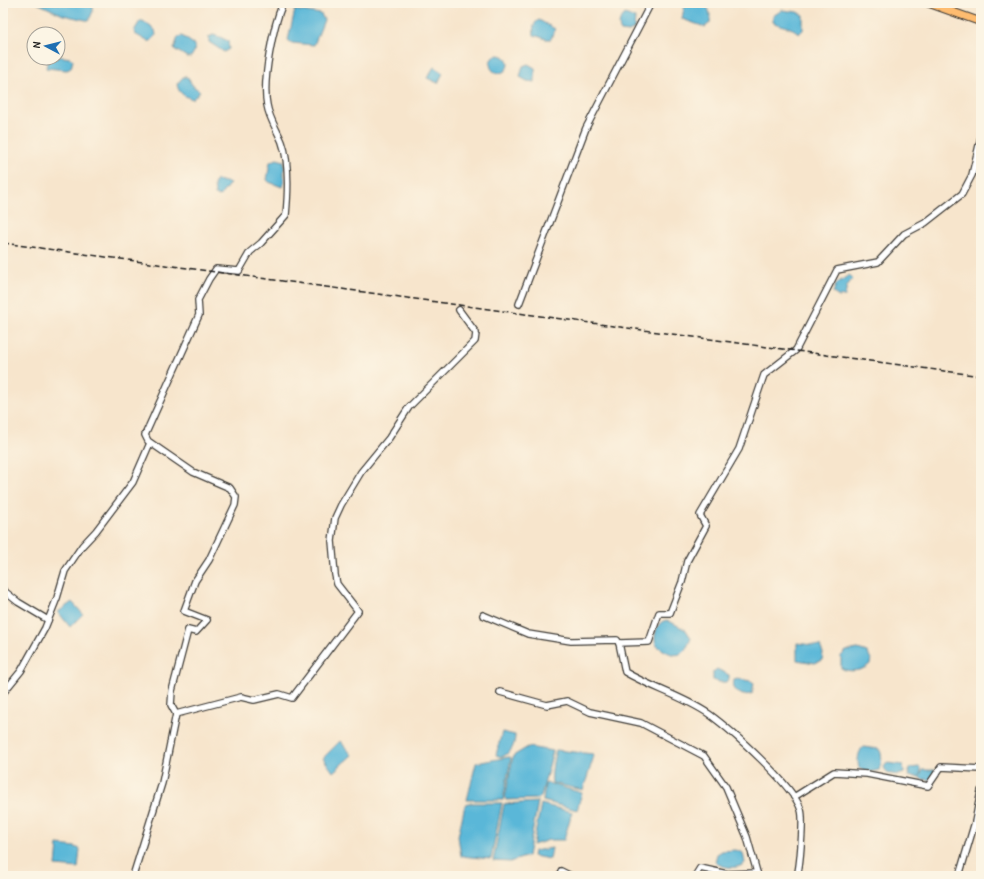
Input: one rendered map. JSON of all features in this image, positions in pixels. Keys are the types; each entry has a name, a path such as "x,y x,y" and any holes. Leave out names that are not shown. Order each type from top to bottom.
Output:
{"main road":[{"path":"928,3 981,22"}],"street":[{"path":"133,876 162,783 176,714 171,705 172,692 188,630 196,632 207,620 184,611 195,581 214,551 235,505 236,497 230,488 186,467 150,443 146,437 147,429 199,314 198,300 209,279 216,269 239,271 250,252 261,243 286,215 287,160 282,142 269,114 266,99 273,38 283,3"},
{"path":"519,304 586,128 651,3"},
{"path":"619,644 649,642 659,613 670,613 682,582 687,561 706,526 700,515 739,449 764,375 796,350 837,270 878,262 904,234 925,223 962,194 975,164 981,137"},
{"path":"176,714 241,697 254,700 279,694 292,698 358,611 337,584 332,541 335,518 357,478 389,438 409,407 475,341 476,333 459,310"},
{"path":"3,693 21,671 48,620 65,571 82,546 96,531 133,482 150,443"},
{"path":"3,590 18,602 48,620"},
{"path":"483,615 528,634 571,641 616,640 619,644 625,672 643,682 668,691 709,714 758,755 794,797 802,810 801,853 797,876"},
{"path":"500,692 547,705 567,701 590,712 641,723 704,756 726,788 747,837 757,875 727,874 700,868 695,876"},
{"path":"794,797 834,772 868,774 928,786 941,766 981,769"},
{"path":"960,876 975,822 981,791"},
{"path":"561,871 571,876"}],"water":[{"path":"37,3 93,3 93,11 89,20 86,20 63,15"},
{"path":"688,3 699,3 706,6 709,12 710,23 705,27 682,19 684,8"},
{"path":"295,10 321,14 324,20 314,45 292,43 288,40"},
{"path":"782,10 797,12 803,15 803,30 799,34 794,29 773,22 773,16"},
{"path":"625,14 635,18 634,29 629,32 621,31 619,27 620,20"},
{"path":"539,20 555,29 551,39 534,35 534,26"},
{"path":"140,21 143,21 155,30 156,35 151,41 147,41 135,34 134,31"},
{"path":"213,35 228,41 229,49 224,52 209,42 209,37"},
{"path":"182,36 195,45 195,50 191,57 187,57 174,49 178,37"},
{"path":"495,55 503,55 508,60 506,71 503,73 495,73 490,68 490,60"},
{"path":"66,57 73,60 71,68 67,70 46,68 46,66 66,66"},
{"path":"528,64 535,68 535,82 527,81 520,77 523,66"},
{"path":"434,67 443,73 438,83 427,78"},
{"path":"183,77 187,77 193,86 200,91 193,99 185,96 179,90 177,84"},
{"path":"277,159 284,161 284,182 282,187 267,180 270,162"},
{"path":"216,180 230,183 220,196 215,195 214,185"},
{"path":"849,275 853,278 847,286 845,296 839,297 833,293 836,284"},
{"path":"72,602 83,614 70,627 58,612"},
{"path":"667,620 686,630 691,638 685,650 677,655 662,649 656,645 655,642 655,634 658,626 663,621"},
{"path":"797,643 820,646 823,653 822,660 815,663 797,660"},
{"path":"858,649 867,652 871,659 870,664 864,668 856,670 844,670 841,668 841,656 846,651"},
{"path":"717,669 729,675 726,682 718,682 713,680 713,672"},
{"path":"738,679 751,681 754,683 752,694 743,695 738,693 734,687 734,680"},
{"path":"502,732 515,735 512,749 501,757 496,755"},
{"path":"340,741 352,755 333,772 323,758"},
{"path":"528,747 553,751 541,796 536,799 506,800 505,798 513,756"},
{"path":"863,747 879,749 882,759 879,770 870,772 859,768 858,757"},
{"path":"556,750 593,754 593,759 583,790 552,783 552,766"},
{"path":"509,757 511,758 503,800 467,800 476,763"},
{"path":"887,763 903,765 904,773 896,775 887,772 884,767"},
{"path":"919,767 921,769 920,776 923,770 935,770 930,780 908,776 910,768"},
{"path":"548,783 582,793 577,810 543,801 545,784"},
{"path":"538,802 528,856 510,862 493,861 504,804"},
{"path":"468,803 502,803 491,859 461,856 458,836 465,805"},
{"path":"541,804 572,812 564,840 549,840 533,845"},
{"path":"58,845 80,849 78,868 56,866"},
{"path":"552,848 550,859 533,856 534,851"},
{"path":"736,850 743,853 745,863 742,865 738,867 730,867 722,866 715,862 717,854 722,851"}],"railway":[{"path":"3,243 981,376"}]}
